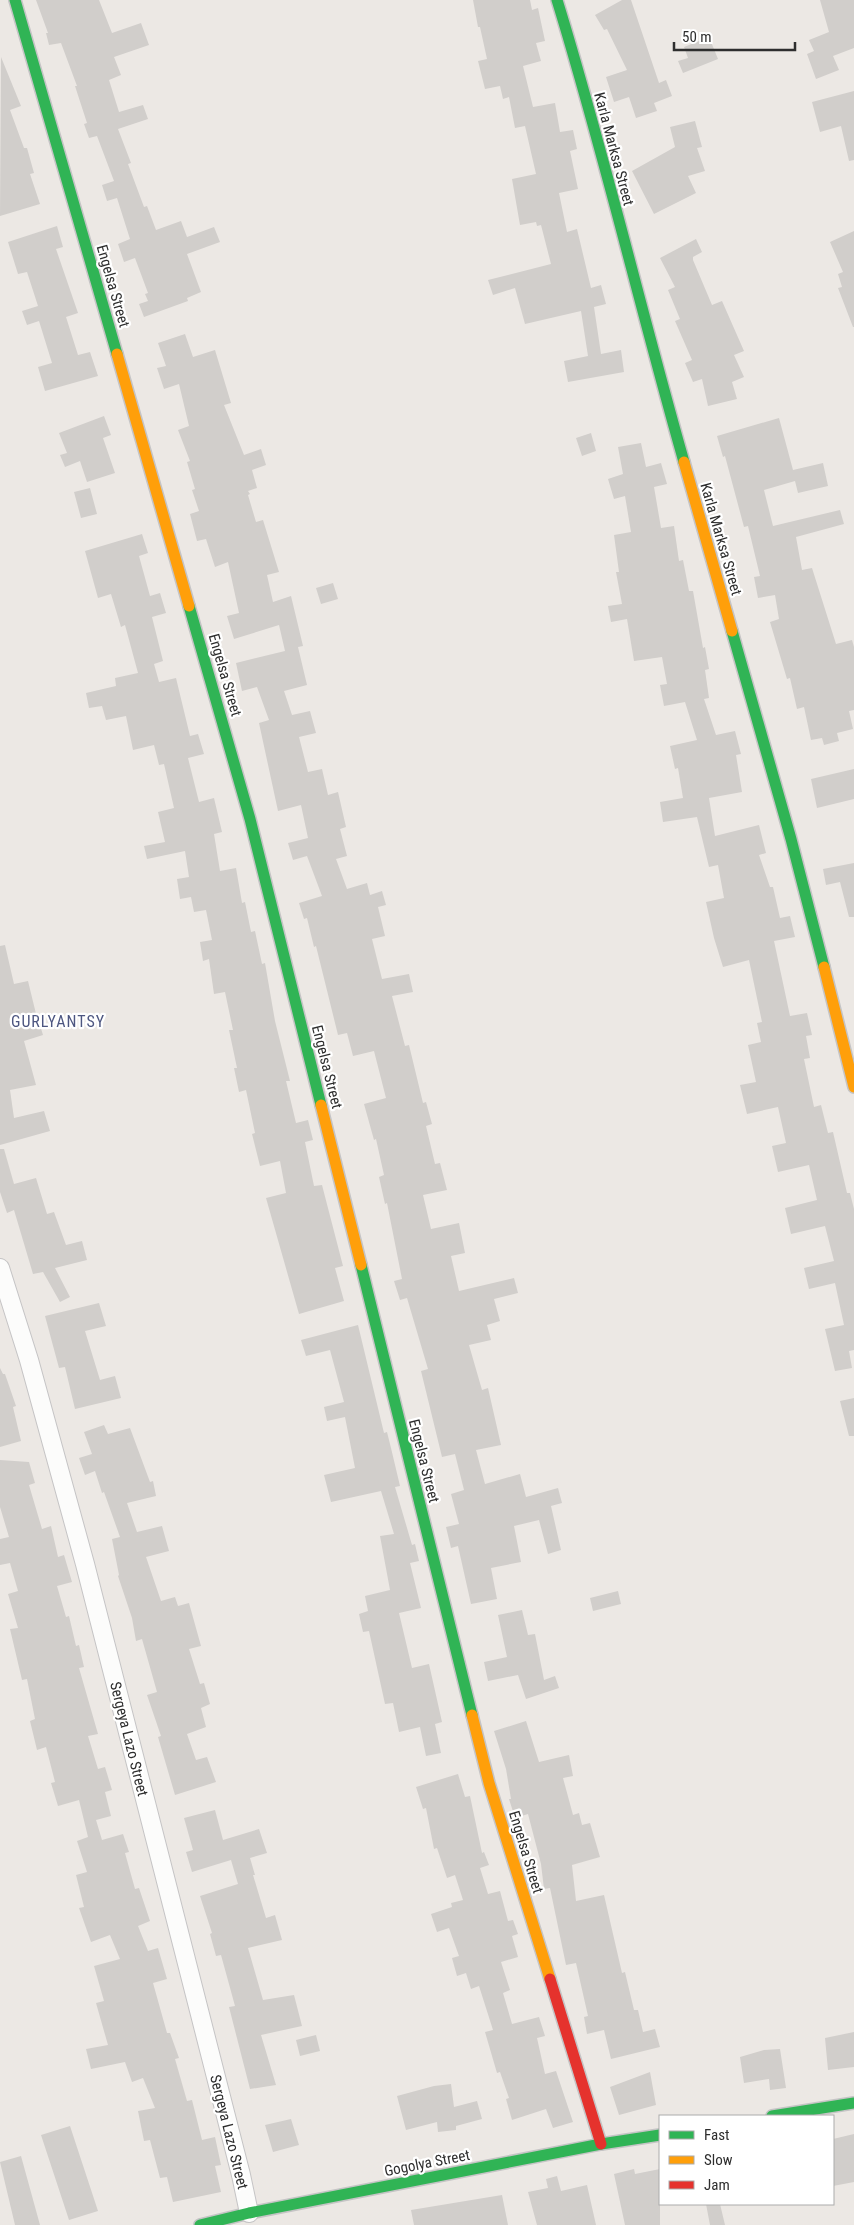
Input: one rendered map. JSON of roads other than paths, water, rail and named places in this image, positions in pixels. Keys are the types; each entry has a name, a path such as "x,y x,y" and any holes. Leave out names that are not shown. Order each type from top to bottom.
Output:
{"street":[{"name":"Engelsa Street","path":"15,0 250,819 488,1783 601,2144"},
{"name":"Karla Marksa Street","path":"557,0 578,71 648,336 791,839 854,1087"},
{"name":"Sergeya Lazo Street","path":"0,1268 29,1360 85,1564 241,2176 248,2213"},
{"path":"778,2115 854,2103"},
{"name":"Gogolya Street","path":"200,2225 248,2213 659,2134"}],"district":[{"name":"GURLYANTSY","path":"58,1021"}]}
